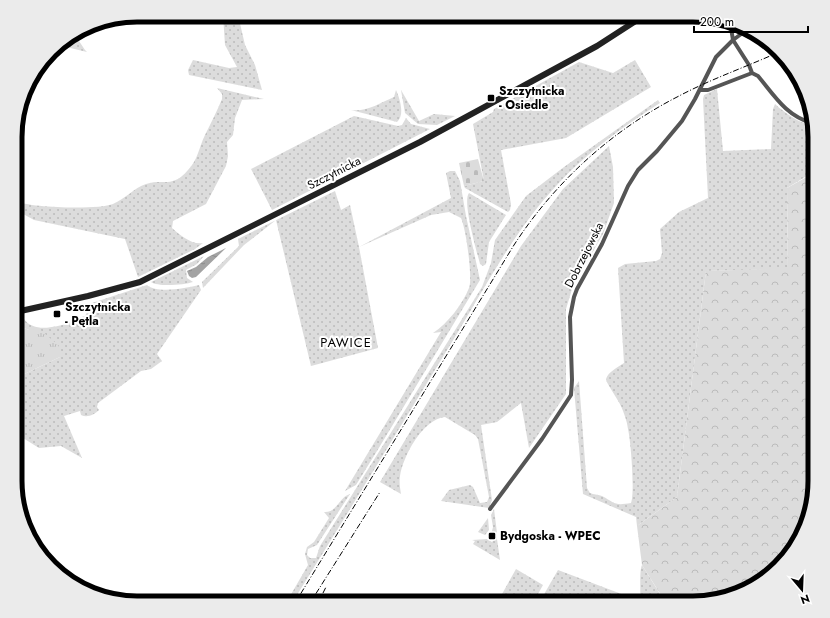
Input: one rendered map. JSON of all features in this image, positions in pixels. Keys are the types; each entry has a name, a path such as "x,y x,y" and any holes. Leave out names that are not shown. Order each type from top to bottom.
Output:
{"street":[{"name":"Szczytnicka","path":"22,311 100,293 140,282 420,142 597,46 634,22"},
{"path":"731,28 733,40 750,65 752,73"},
{"name":"Dobrzejowska","path":"490,509 542,439 570,395 572,380 570,317 576,289 602,244 628,186 638,170 657,151 682,121 700,90 713,62 733,40 742,33"},
{"path":"700,90 708,90 752,73 758,76 784,107 801,119 807,121"}],"green space":[{"path":"223,22 240,22 245,45 255,65 262,90 189,75 188,70 193,60 229,68 237,67 225,45"},
{"path":"77,38 87,52 66,47"},
{"path":"635,60 651,87 566,138 501,150 511,204 508,212 465,188 464,186 484,181 473,124 493,112 494,109 579,62 613,73"},
{"path":"217,88 264,99 242,100 235,118 233,135 227,142 228,156 226,166 206,204 173,221 172,228 183,237 195,243 203,243 195,249 138,277 125,239 34,220 22,213 22,203 49,207 80,208 105,206 117,202 137,188 146,184 152,182 168,182 177,179 188,170 194,162 220,104 222,94"},
{"path":"717,89 723,151 771,149 773,109 775,104 792,117 807,124 808,175 787,188 788,269 706,271 677,497 637,526 636,517 583,494 574,388 579,381 587,488 590,493 602,496 615,503 631,503 633,489 628,426 621,406 606,379 611,372 624,363 618,268 625,264 656,261 660,259 662,253 660,229 679,212 708,198 704,95"},
{"path":"396,90 401,111 401,115 397,122 351,110 362,110 394,97"},
{"path":"401,90 419,121 434,114 455,116 437,125 418,124 405,113"},
{"path":"658,100 660,103 593,151 569,173 541,203 527,221 500,261 296,596 290,596 308,565 305,554 307,547 314,542 329,518 324,512 328,512 335,508 343,498 350,494 317,545 308,549 307,555 310,558 316,558 320,546 482,287 491,263 495,240 526,196"},
{"path":"354,116 398,126 402,125 406,118 411,124 430,129 272,210 251,169"},
{"path":"609,146 613,167 614,203 603,234 573,286 566,309 566,394 529,448 521,403 497,422 481,425 492,500 489,508 441,501 449,490 470,485 473,487 480,503 487,502 489,497 478,439 475,435 445,417 437,419 429,424 415,440 402,468 400,476 401,494 380,482 521,246 563,189"},
{"path":"478,159 484,181 464,186 459,163"},
{"path":"455,171 460,181 480,280 356,485 345,491 441,332 433,333 449,319 458,307 469,288 470,283 468,253 463,224 461,218 449,212 431,215 359,247 451,198 446,173"},
{"path":"808,176 808,489 802,518 793,539 780,557 757,577 737,587 708,595 662,596 642,565 637,526 677,497 706,271 788,268 787,188"},
{"path":"335,191 341,210 350,205 378,348 311,366 276,220"},
{"path":"469,193 506,215 489,242 486,264 483,266 480,264 471,227 467,206 467,198"},
{"path":"275,221 244,245 203,288 202,282 239,246 238,239"},
{"path":"204,256 197,264 186,270 187,278 193,282 184,284 159,285 151,282"},
{"path":"147,285 152,288 165,290 199,285 201,290 157,354 162,361 151,369 141,371 98,403 97,407 99,410 93,415 83,416 81,415 80,411 64,416 82,458 61,446 39,448 22,437 22,375 60,357 29,330 22,327 22,319 33,326 45,328 63,325 69,323 71,320 85,316 92,303"},
{"path":"22,327 29,330 38,328 57,344 61,350 60,357 22,375"},
{"path":"494,509 500,560 473,544 475,541 472,540 487,539 492,542 494,540 491,535 493,527 491,515"},
{"path":"488,518 489,530 485,535 478,532"},
{"path":"642,565 661,596 640,596"},
{"path":"516,569 543,585 537,596 501,596"},
{"path":"558,570 627,596 543,596"}],"water":[{"path":"226,248 196,277 192,278 189,276 187,271 196,267 208,257"}],"railway":[{"path":"299,596 514,245 548,200 567,179 608,141 654,110 703,84 773,54"},
{"path":"314,596 380,492"},
{"path":"322,596 326,587"}],"place":[{"name":"Szczytnicka - Osiedle","path":"491,98"},
{"name":"Szczytnicka - Pętla","path":"57,314"},
{"name":"Bydgoska - WPEC","path":"492,536"}],"district":[{"name":"PAWICE","path":"346,342"}]}
